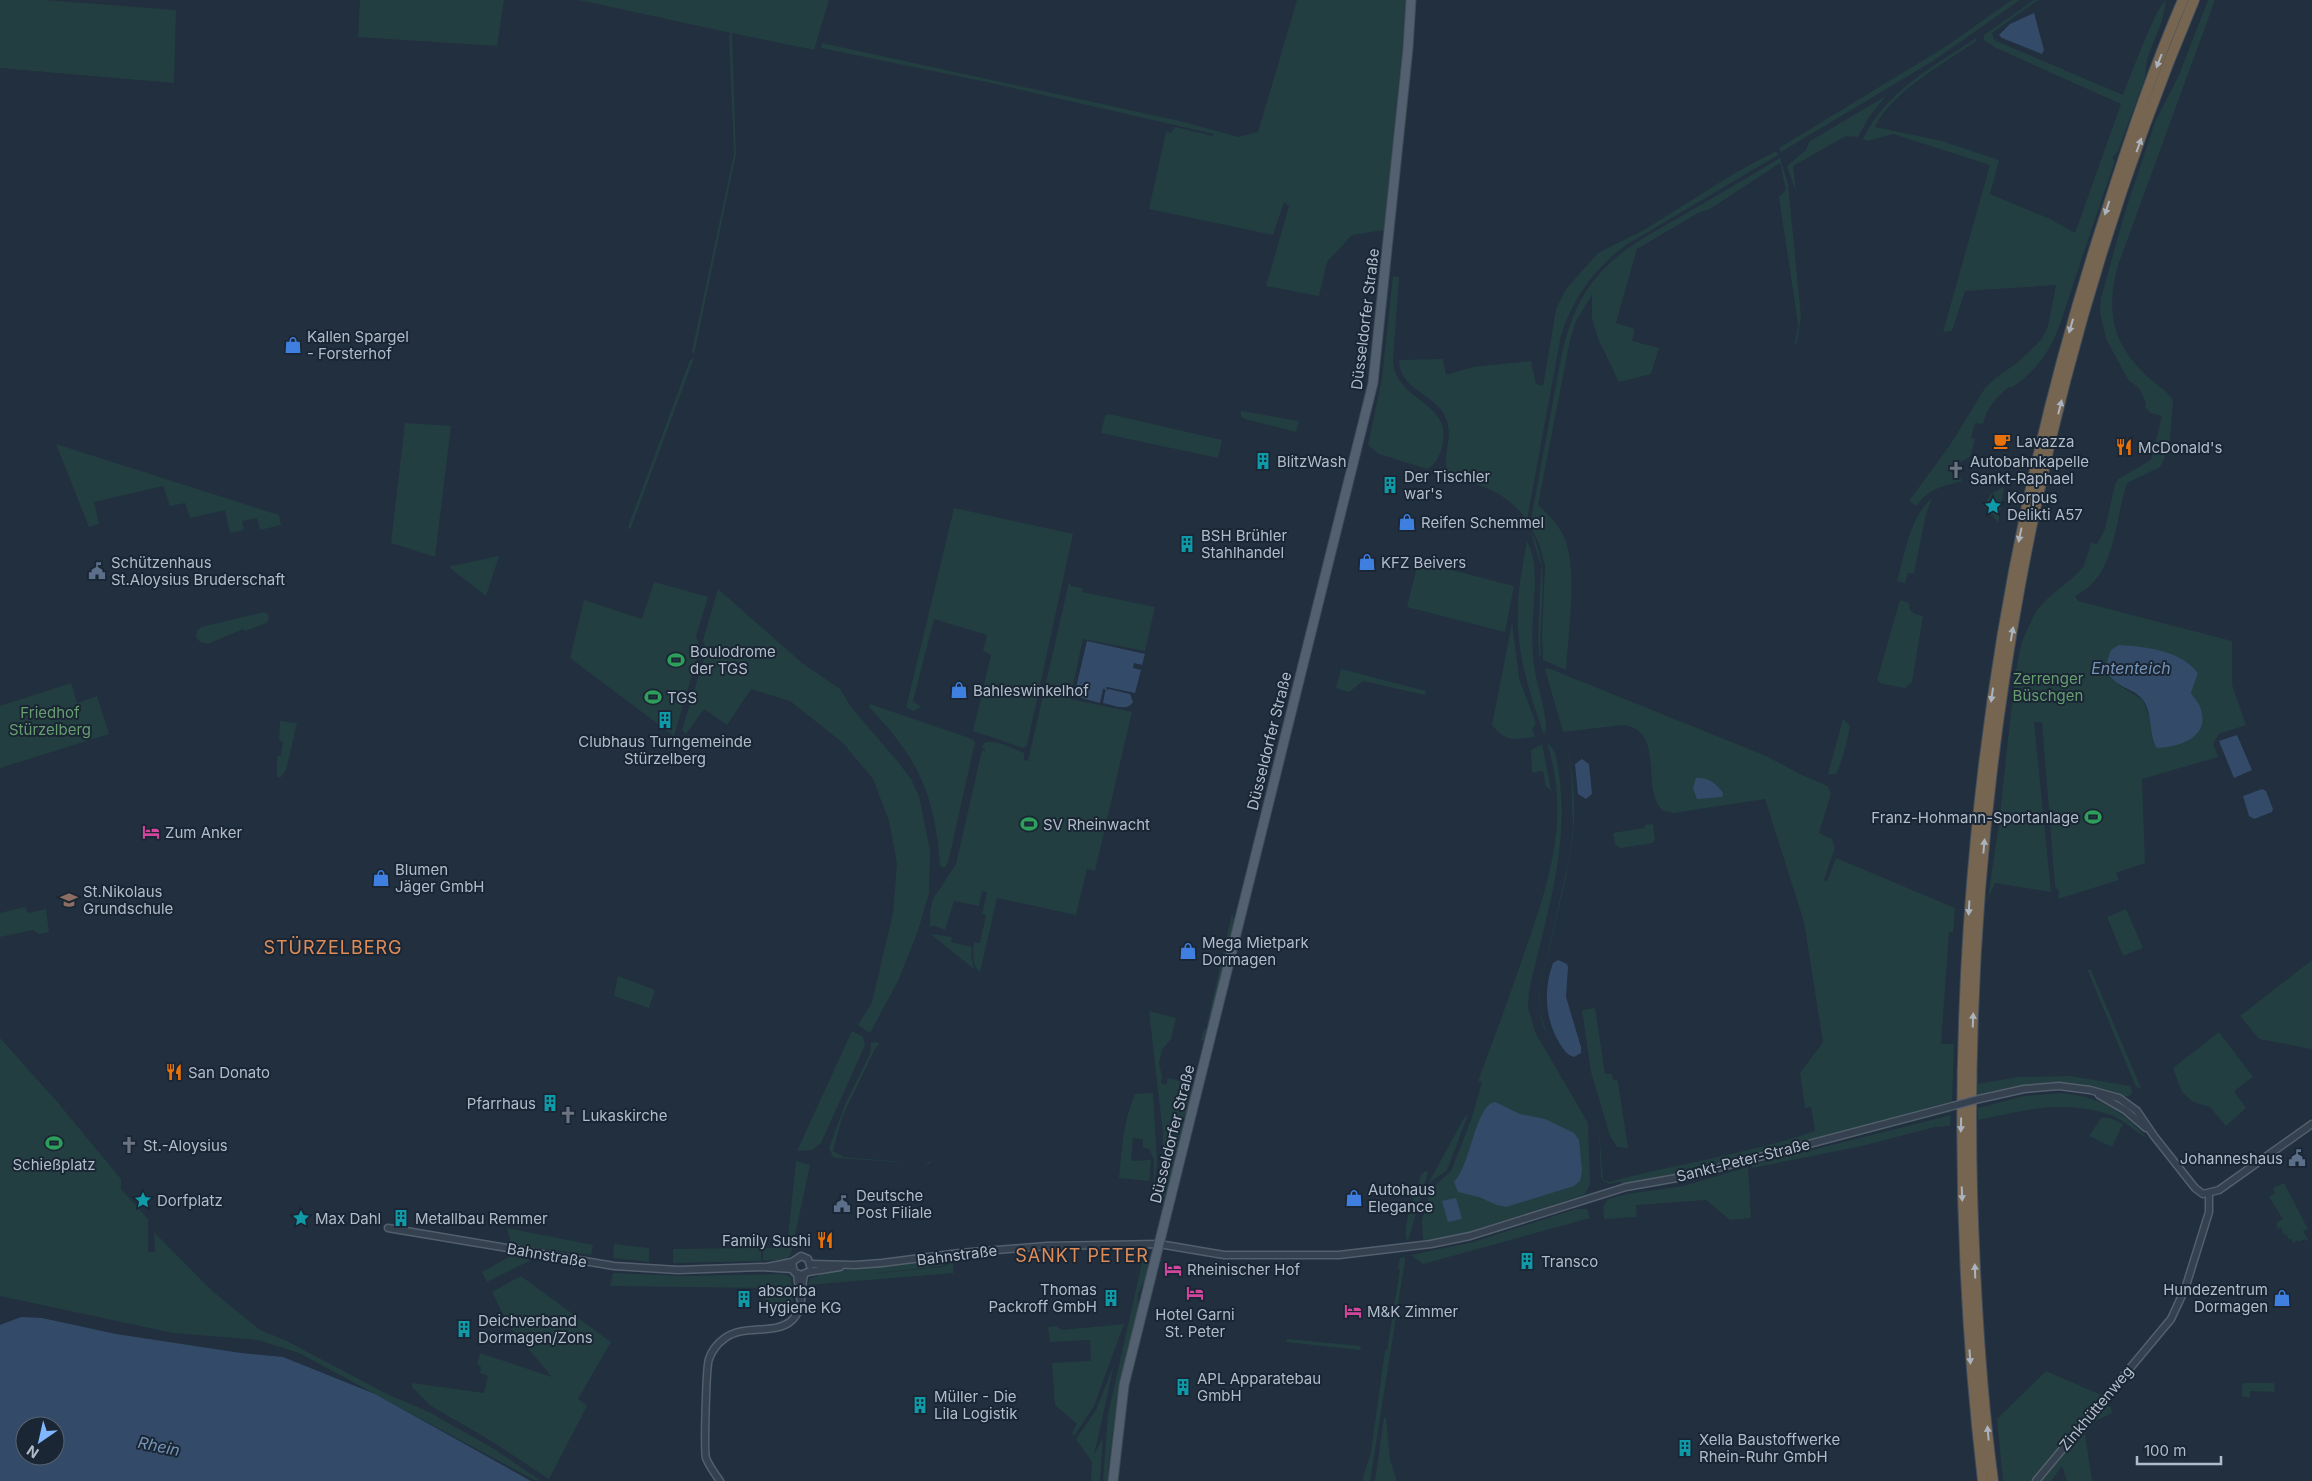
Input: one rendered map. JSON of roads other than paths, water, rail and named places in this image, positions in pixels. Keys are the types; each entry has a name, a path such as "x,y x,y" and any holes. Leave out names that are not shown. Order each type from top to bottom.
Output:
{"highway":[{"path":"1983,1481 1969,1342 1961,1146 1963,1003 1980,781 1995,674 2017,552 2053,391 2084,279 2122,162 2183,0"},
{"path":"1993,1481 1981,1368 1975,1276 1971,1069 1980,895 1995,746 2027,555 2067,377 2110,232 2139,146 2194,0"}],"main road":[{"name":"Düsseldorfer Straße","path":"1113,1481 1124,1385 1372,383 1408,48 1411,0"}],"street":[{"name":"Sankt-Peter-Straße","path":"1398,1248 1462,1238 1626,1187 1688,1176 1979,1099 2039,1087 2059,1086 2090,1090 2108,1094 2130,1104 2195,1188 2203,1194 2209,1194"},
{"path":"2209,1194 2226,1186 2312,1124"},
{"name":"Zinkhüttenweg","path":"2036,1481 2140,1355 2158,1337 2171,1319 2185,1289 2209,1212 2209,1194"},
{"name":"Bahnstraße","path":"388,1228 614,1266 678,1270 792,1266 801,1256 808,1259 810,1264 845,1265 911,1260 1034,1246 1159,1244 1224,1254 1339,1255 1398,1248"},
{"path":"720,1481 710,1468 704,1450 709,1360 715,1348 728,1336 746,1330 778,1327 788,1323 798,1313 803,1274 810,1264"},
{"name":"Bahnstraße","path":"803,1274 845,1265"},
{"path":"792,1266 803,1274"}],"water":[{"path":"2034,13 2044,50 2042,54 2002,38 1999,35 2010,24"},
{"path":"1087,641 1145,654 1142,665 1134,663 1133,668 1141,670 1135,693 1107,687 1103,689 1100,703 1074,696"},
{"name":"Ententeich","path":"2119,645 2162,651 2191,665 2198,673 2191,693 2201,710 2203,720 2197,734 2183,743 2157,748 2143,700 2134,692 2114,681 2105,668 2111,650"},
{"path":"1109,689 1130,694 1133,702 1127,707 1103,703 1105,692"},
{"path":"2237,735 2252,770 2234,778 2219,741"},
{"path":"1582,759 1589,764 1592,794 1586,799 1578,794 1575,764"},
{"path":"1696,778 1708,780 1718,786 1723,793 1722,797 1697,799 1693,788"},
{"path":"2262,789 2266,791 2273,809 2272,812 2254,819 2249,816 2243,796"},
{"path":"1558,960 1567,964 1568,967 1566,997 1581,1047 1581,1053 1574,1057 1564,1050 1555,1035 1547,1005 1550,973 1553,963"},
{"path":"1495,1102 1520,1114 1545,1119 1574,1133 1579,1140 1582,1171 1580,1181 1574,1186 1506,1207 1458,1192 1454,1182 1465,1163 1483,1114 1488,1106"},
{"path":"1456,1198 1462,1219 1448,1222 1442,1201"},
{"name":"Rhein","path":"21,1317 42,1318 116,1334 241,1353 283,1357 375,1394 531,1481 0,1481 0,1325"}],"place":[{"name":"Kallen Spargel - Forsterhof","path":"293,345"},
{"name":"Lavazza","path":"2002,441"},
{"name":"McDonald's","path":"2124,447"},
{"name":"BlitzWash","path":"1263,461"},
{"name":"Autobahnkapelle Sankt-Raphael","path":"1956,470"},
{"name":"Der Tischler war's","path":"1390,485"},
{"name":"Korpus Delikti A57","path":"1993,506"},
{"name":"Reifen Schemmel","path":"1407,522"},
{"name":"BSH Brühler Stahlhandel","path":"1187,544"},
{"name":"KFZ Beivers","path":"1367,562"},
{"name":"Schützenhaus St.Aloysius Bruderschaft","path":"97,571"},
{"name":"Boulodrome der TGS","path":"676,660"},
{"name":"Bahleswinkelhof","path":"959,690"},
{"name":"TGS","path":"653,697"},
{"name":"Clubhaus Turngemeinde Stürzelberg","path":"665,720"},
{"name":"Franz-Hohmann-Sportanlage","path":"2093,817"},
{"name":"SV Rheinwacht","path":"1029,824"},
{"name":"Zum Anker","path":"151,832"},
{"name":"Blumen Jäger GmbH","path":"381,878"},
{"name":"St.Nikolaus Grundschule","path":"69,900"},
{"name":"Mega Mietpark Dormagen","path":"1188,951"},
{"name":"San Donato","path":"174,1072"},
{"name":"Pfarrhaus","path":"550,1103"},
{"name":"Lukaskirche","path":"568,1115"},
{"name":"Schießplatz","path":"54,1143"},
{"name":"St.-Aloysius","path":"129,1145"},
{"name":"Johanneshaus","path":"2297,1158"},
{"name":"Autohaus Elegance","path":"1354,1198"},
{"name":"Dorfplatz","path":"143,1200"},
{"name":"Deutsche Post Filiale","path":"842,1204"},
{"name":"Max Dahl","path":"301,1218"},
{"name":"Metallbau Remmer","path":"401,1218"},
{"name":"Family Sushi","path":"825,1240"},
{"name":"Transco","path":"1527,1261"},
{"name":"Rheinischer Hof","path":"1173,1269"},
{"name":"Hotel Garni St. Peter","path":"1195,1293"},
{"name":"Thomas Packroff GmbH","path":"1111,1298"},
{"name":"Hundezentrum Dormagen","path":"2282,1298"},
{"name":"absorba Hygiene KG","path":"744,1299"},
{"name":"M&K Zimmer","path":"1353,1311"},
{"name":"Deichverband Dormagen/Zons","path":"464,1329"},
{"name":"APL Apparatebau GmbH","path":"1183,1387"},
{"name":"Müller - Die Lila Logistik","path":"920,1405"},
{"name":"Xella Baustoffwerke Rhein-Ruhr GmbH","path":"1685,1448"}],"district":[{"name":"STÜRZELBERG","path":"333,947"},
{"name":"SANKT PETER","path":"1082,1255"}],"park label":[{"name":"Zerrenger Büschgen","path":"2048,686"},
{"name":"Friedhof Stürzelberg","path":"50,720"}]}
